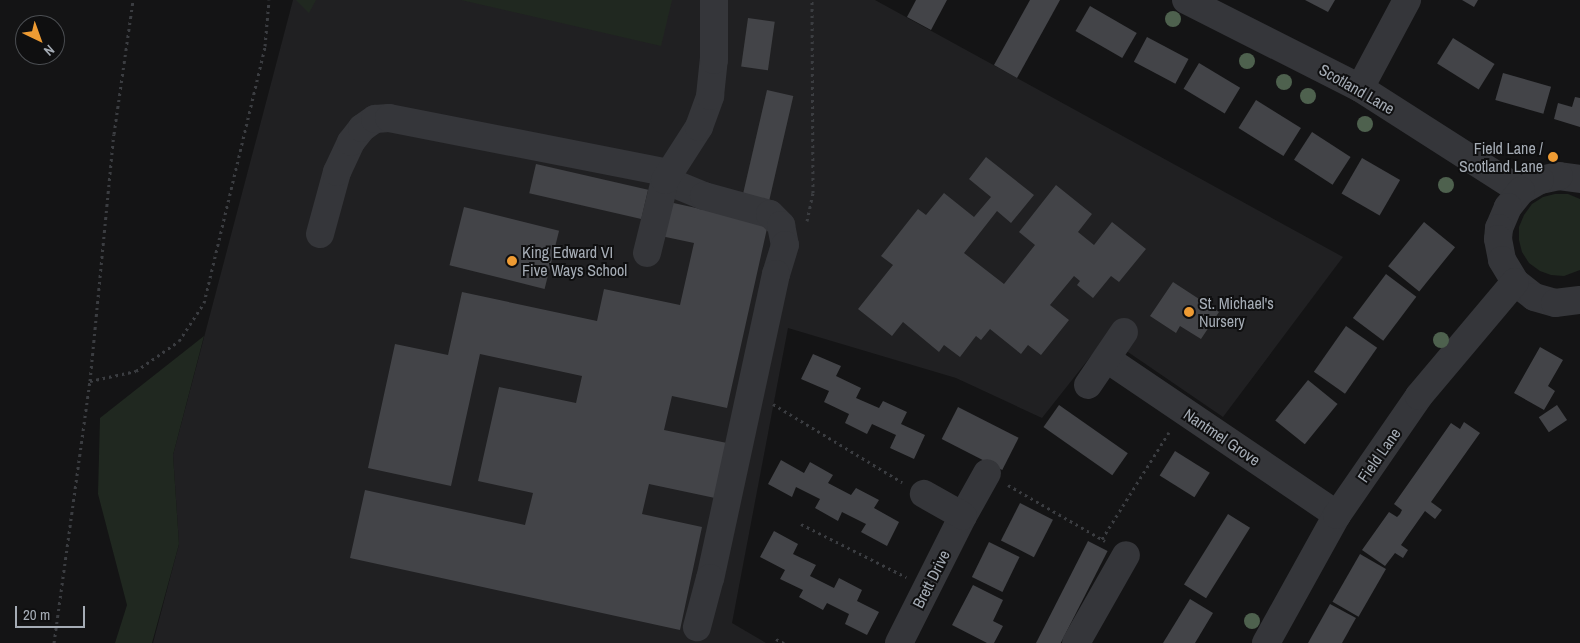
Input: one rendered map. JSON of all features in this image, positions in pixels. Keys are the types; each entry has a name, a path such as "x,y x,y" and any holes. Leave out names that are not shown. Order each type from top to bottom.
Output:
{"street":[{"path":"647,253 667,177 699,127 710,96 714,60 714,0"},
{"name":"Scotland Lane","path":"1186,0 1360,88 1521,191"},
{"path":"1360,88 1407,0"},
{"path":"320,234 338,172 351,142 362,128 376,120 389,118 667,177 704,196 770,214 781,225 785,245 776,274 710,578 697,626"},
{"path":"1580,179 1559,176 1540,180 1521,191 1508,207 1498,239 1502,260 1514,282 1534,297 1555,303 1580,300"},
{"name":"Field Lane","path":"1266,643 1337,515 1419,396 1514,282"},
{"path":"1088,385 1124,332"},
{"name":"Nantmel Grove","path":"1107,358 1337,515"},
{"name":"Brett Drive","path":"905,641 926,588 987,473"},
{"path":"924,494 963,516"},
{"path":"1076,643 1126,555"}],"path":[{"path":"54,643 90,381 114,134 133,0"},
{"path":"90,381 136,370 179,341 204,303 265,46 269,0"},
{"path":"807,222 813,194 812,0"},
{"path":"775,396 773,406 924,494"},
{"path":"1102,539 1182,410"},
{"path":"987,473 1102,539 1126,555"},
{"path":"801,524 926,588"},
{"path":"776,639 784,643"}],"shaded area":[{"name":"King Edward VI Five Ways School","path":"293,0 875,0 1343,257 1223,417 1106,337 1042,418 956,378 788,328 732,623 766,643 153,643 179,544 173,455"},
{"path":"296,0 316,0 309,13"},
{"path":"461,0 672,0 661,46"},
{"path":"1555,194 1568,194 1580,199 1580,270 1564,276 1551,275 1540,271 1529,263 1522,252 1519,240 1519,227 1524,215 1532,204 1543,197"},
{"path":"204,336 173,455 179,544 152,643 115,643 127,605 98,494 100,418"}],"building":[{"path":"916,0 947,0 931,30 907,17"},
{"path":"1030,0 1060,0 1017,78 994,65"},
{"path":"1305,0 1335,0 1328,12"},
{"path":"1462,0 1478,0 1474,7"},
{"path":"1090,6 1137,33 1122,58 1076,31"},
{"path":"748,18 775,22 768,70 741,67"},
{"path":"1147,37 1188,59 1175,84 1134,62"},
{"path":"1453,38 1495,64 1479,89 1437,63"},
{"path":"1199,63 1240,88 1225,113 1184,89"},
{"path":"1503,73 1551,87 1543,114 1495,100"},
{"path":"767,90 793,96 768,205 742,199"},
{"path":"1575,97 1580,98 1580,127 1554,119 1558,103 1572,107"},
{"path":"1256,100 1301,128 1283,156 1239,128"},
{"path":"1312,132 1351,157 1333,185 1294,160"},
{"path":"986,157 1034,195 1011,223 997,211 964,253 1004,284 1035,245 1019,232 1056,185 1092,214 1078,232 1094,245 1112,222 1146,249 1119,282 1111,276 1093,298 1077,285 1080,281 1074,276 1050,305 1069,320 1041,355 1028,345 1021,354 990,329 981,340 976,336 960,357 944,345 939,352 903,322 892,336 858,309 893,265 881,256 918,209 926,215 944,193 974,217 991,197 969,179"},
{"path":"1362,158 1400,180 1380,216 1342,194"},
{"path":"536,164 648,190 641,219 529,193"},
{"path":"669,202 768,224 727,408 672,396 664,430 727,443 715,498 649,484 642,514 702,527 680,630 350,558 365,490 525,525 533,493 478,481 499,387 576,403 582,376 480,354 451,486 368,468 395,344 448,355 462,292 597,321 604,289 680,305 694,243 661,236"},
{"path":"464,207 559,231 545,289 449,265"},
{"path":"1424,222 1455,247 1419,291 1388,266"},
{"path":"1386,274 1416,297 1383,341 1353,318"},
{"path":"1173,282 1219,312 1201,339 1180,326 1176,333 1150,316"},
{"path":"1346,326 1377,348 1345,394 1314,372"},
{"path":"1540,347 1563,360 1548,386 1555,391 1544,410 1514,393"},
{"path":"813,354 841,366 836,376 861,388 856,398 879,408 883,401 907,412 901,424 925,435 914,459 890,448 896,435 872,424 867,434 845,423 849,414 824,402 829,391 801,379"},
{"path":"1308,380 1338,404 1305,444 1275,420"},
{"path":"1059,405 1128,453 1112,475 1044,427"},
{"path":"1557,405 1567,420 1549,432 1539,417"},
{"path":"958,407 1019,438 1002,470 942,439"},
{"path":"1464,422 1480,433 1431,502 1442,510 1435,519 1425,511 1401,545 1408,550 1403,558 1395,553 1385,566 1362,550 1389,512 1397,517 1400,514 1402,510 1394,504 1451,423 1460,429"},
{"path":"1175,451 1210,473 1194,497 1160,476"},
{"path":"781,460 804,473 810,462 833,475 828,483 851,495 856,488 879,500 874,508 899,522 887,546 861,532 866,524 842,512 838,521 815,508 820,499 796,487 792,497 768,484"},
{"path":"1020,503 1053,520 1034,557 1001,540"},
{"path":"1228,514 1250,528 1206,598 1184,584"},
{"path":"774,531 798,544 793,554 816,565 810,576 834,588 839,578 862,590 857,601 879,612 867,635 845,624 849,614 827,603 823,610 799,597 803,590 780,579 785,570 760,557"},
{"path":"1088,541 1108,551 1061,643 1036,643"},
{"path":"989,542 1020,557 1002,592 972,577"},
{"path":"1360,554 1386,569 1358,617 1332,602"},
{"path":"973,585 1003,600 993,621 1003,626 994,643 987,643 952,625"},
{"path":"1190,599 1213,613 1195,643 1163,643"},
{"path":"1330,604 1356,618 1342,643 1308,643"}],"place":[{"name":"Field Lane / Scotland Lane","path":"1553,157"},
{"name":"King Edward VI Five Ways School","path":"512,261"},
{"name":"St. Michael's Nursery","path":"1189,312"}]}
